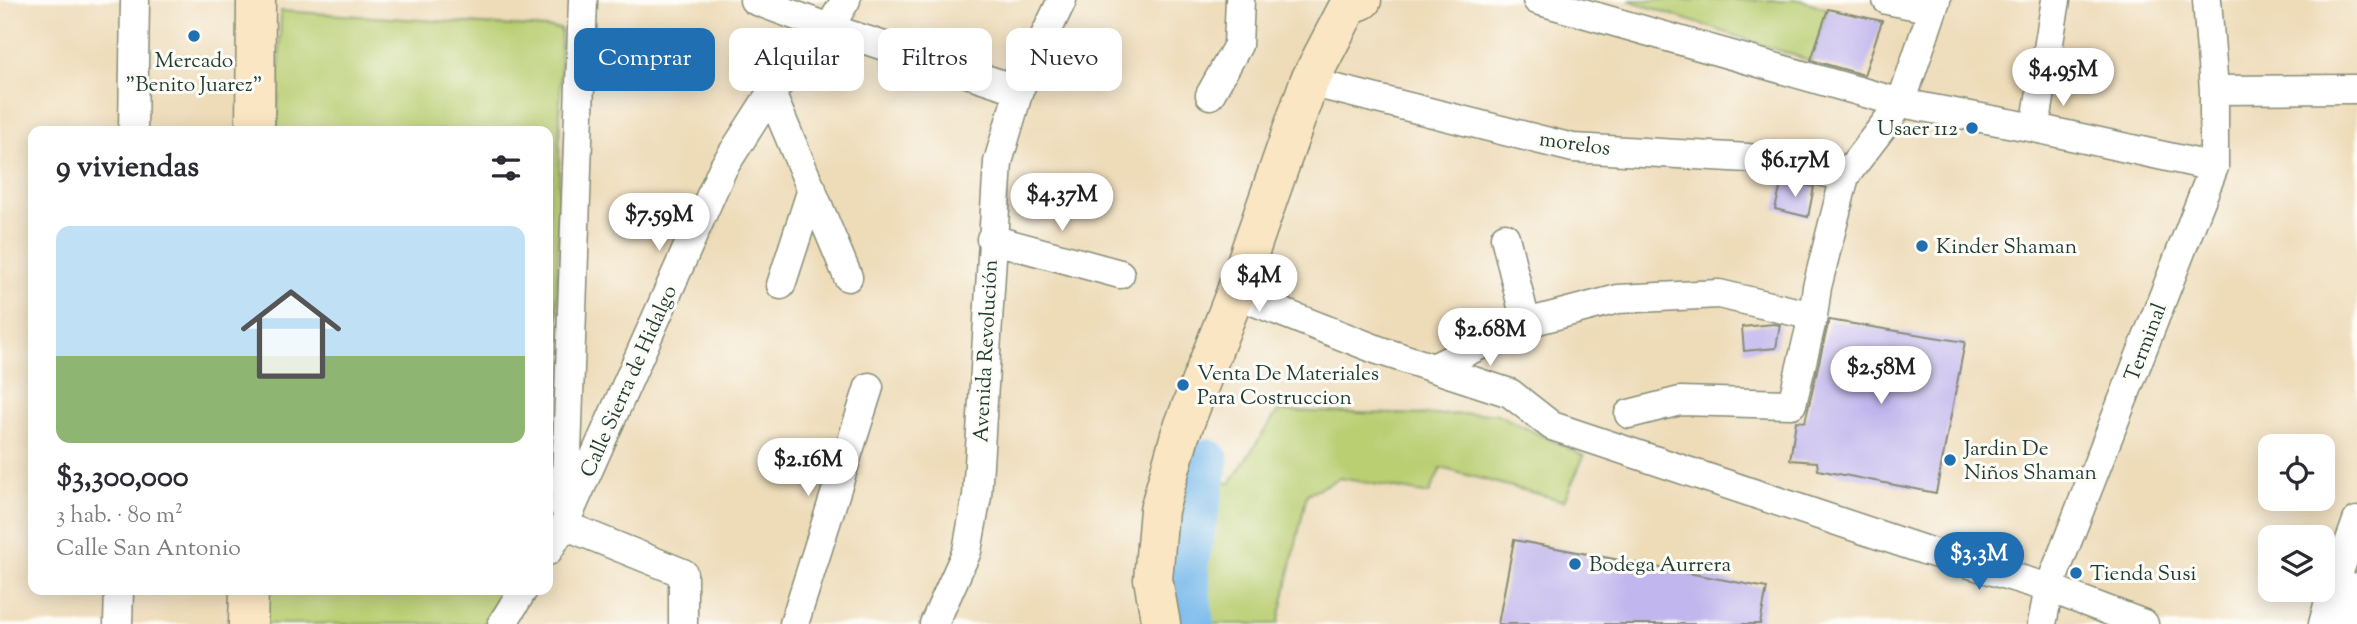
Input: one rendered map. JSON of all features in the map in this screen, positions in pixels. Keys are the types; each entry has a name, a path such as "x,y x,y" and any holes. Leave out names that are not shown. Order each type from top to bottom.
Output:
{"street":[{"path":"133,126 135,0"},
{"path":"256,0 256,126"},
{"path":"583,0 564,525 683,573 683,624"},
{"path":"754,0 829,28"},
{"name":"Calle Sierra de Hidalgo","path":"829,28 846,0"},
{"name":"Avenida Revolución","path":"1049,28 1062,0"},
{"path":"1210,95 1238,46 1240,0"},
{"path":"1537,0 1901,103 2035,128 2214,167"},
{"path":"1629,414 1680,401 1791,404 1813,316 1817,287 1846,176 1901,103 1934,5 1886,0"},
{"path":"2035,128 2056,0"},
{"name":"Terminal","path":"2042,624 2049,588 2214,167 2214,90 2207,0"},
{"path":"1161,624 1153,579 1159,510 1180,435 1235,294 1309,82 1352,1"},
{"path":"864,39 1006,86"},
{"name":"morelos","path":"1309,82 1573,148 1748,158 1846,176"},
{"path":"2214,90 2357,89"},
{"name":"Avenida Revolución","path":"934,624 967,551 977,495 991,239 998,162 1019,91"},
{"path":"771,93 848,277"},
{"name":"Calle Sierra de Hidalgo","path":"553,543 564,525 723,168 771,93"},
{"path":"781,285 812,190"},
{"path":"1505,237 1526,324"},
{"path":"991,239 1120,274"},
{"path":"1235,294 1378,350 1510,393 1552,426 1924,550 2049,588 2144,624"},
{"path":"1433,368 1526,324 1618,299 1719,294 1813,316"},
{"path":"794,624 869,387"},
{"path":"2323,624 2357,521"},
{"path":"2339,624 2357,587"},
{"path":"118,624 119,595"},
{"path":"248,624 249,595"},
{"path":"502,624 520,595"}],"green space":[{"path":"1628,0 1802,0 1828,9 1811,61"},
{"path":"281,11 561,29 557,339 553,419 553,126 277,126"},
{"path":"1278,411 1436,415 1495,413 1584,456 1564,501 1441,468 1429,494 1340,478 1307,494 1278,624 1200,624 1194,568 1212,481 1230,483"},
{"path":"261,595 501,595 483,624 260,624"}],"building":[{"path":"1828,9 1882,21 1864,75 1811,60"},
{"path":"1782,181 1814,187 1808,217 1775,209"},
{"path":"1829,320 1965,342 1936,493 1818,470 1817,462 1790,460 1796,421 1805,422"},
{"path":"1780,325 1776,348 1744,351 1742,327"},
{"name":"Bodega Aurrera","path":"1514,540 1767,588 1760,624 1498,624"}],"waterway":[{"path":"1192,624 1186,566 1207,461"}],"place":[{"name":"Mercado \"Benito Juarez\"","path":"194,36"},
{"name":"Usaer 112","path":"1972,128"},
{"name":"Kinder Shaman","path":"1922,246"},
{"name":"Venta De Materiales Para Costruccion","path":"1183,385"},
{"name":"Jardin De Niños Shaman","path":"1950,460"},
{"name":"Bodega Aurrera","path":"1575,564"},
{"name":"Tienda Susi","path":"2076,573"}]}
